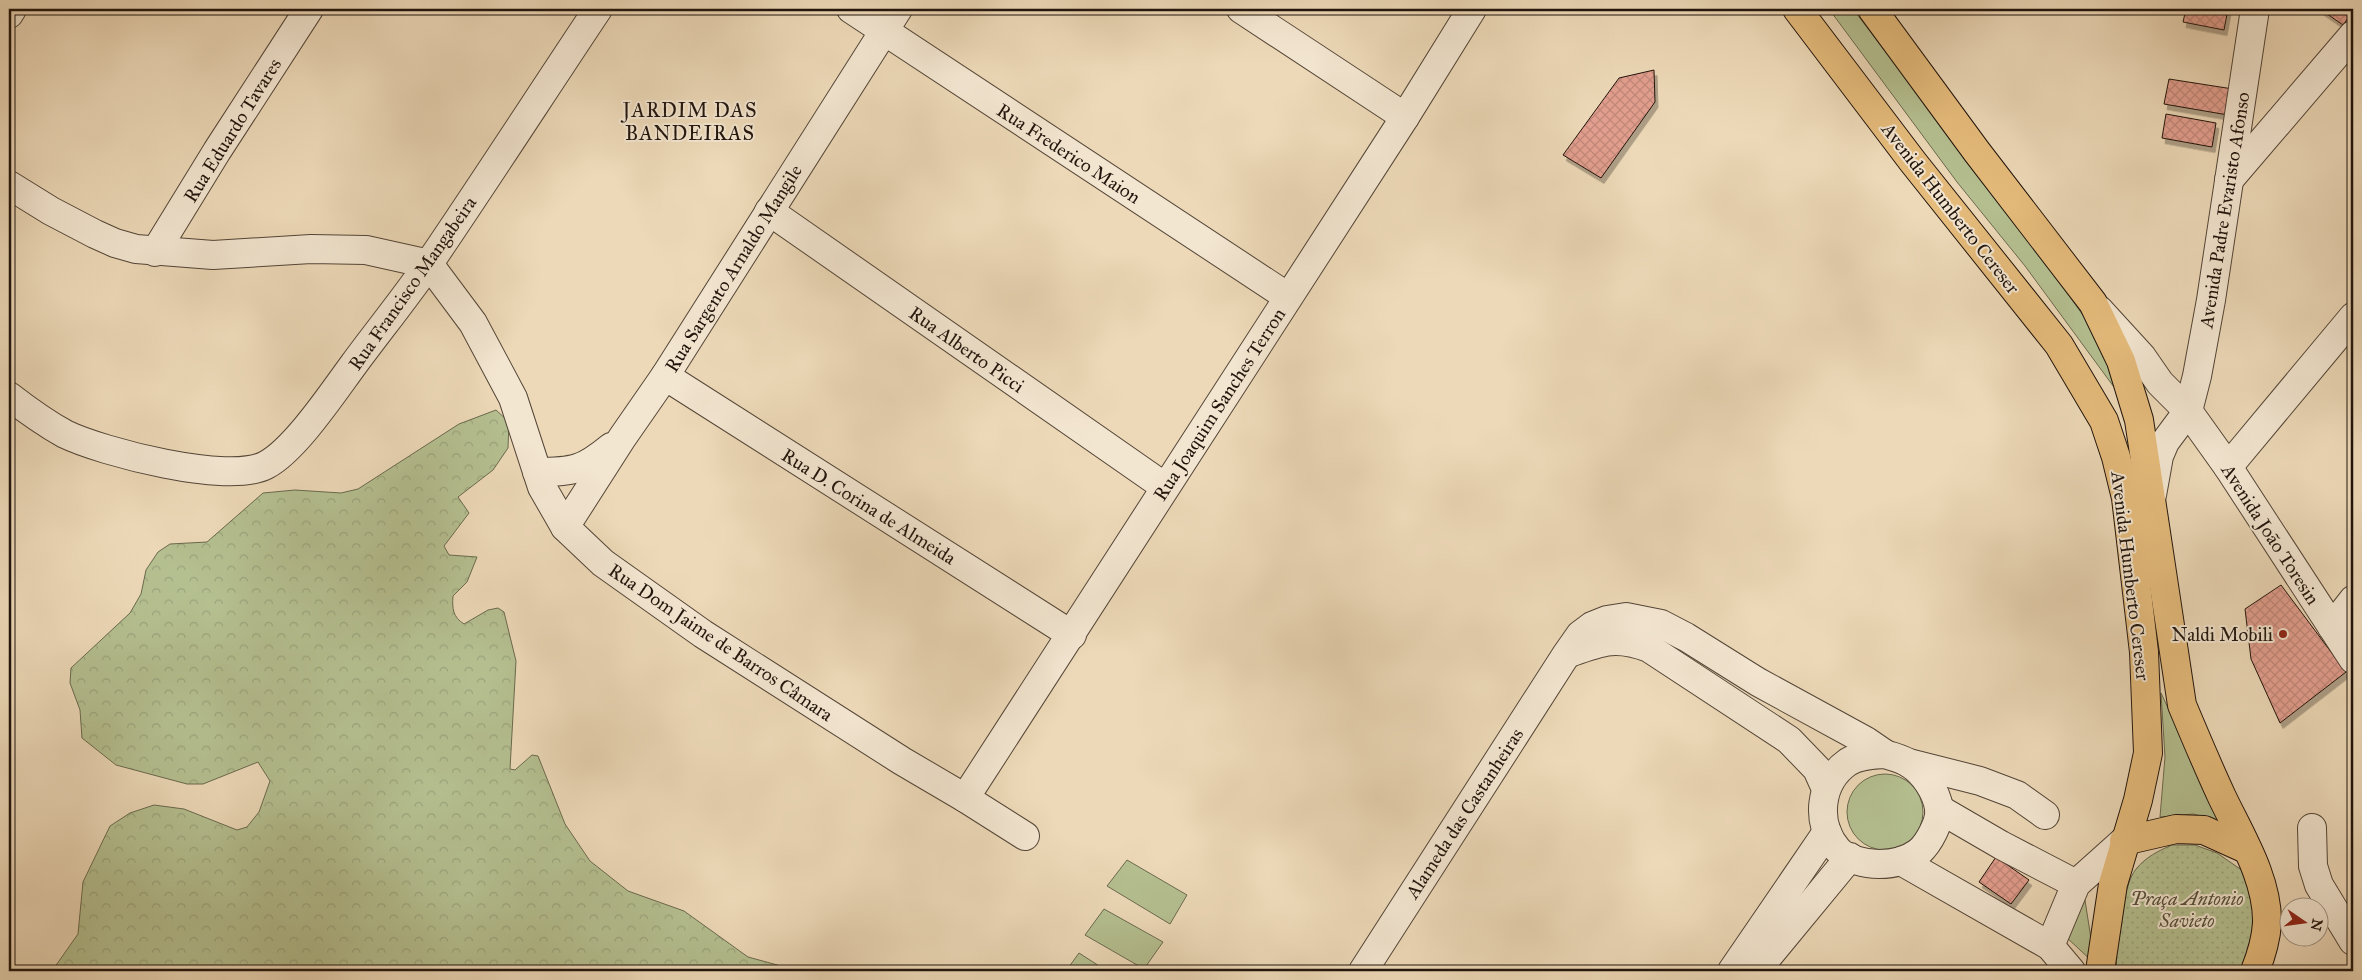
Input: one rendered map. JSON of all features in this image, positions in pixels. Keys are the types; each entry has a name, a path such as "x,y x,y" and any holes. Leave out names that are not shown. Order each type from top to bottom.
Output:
{"main road":[{"name":"Avenida Humberto Cereser","path":"1797,9 1913,162 2059,345 2104,421 2116,457 2126,498 2144,652 2148,753 2144,779 2112,884 2100,971"},
{"name":"Avenida Humberto Cereser","path":"1872,9 1977,152 2093,303 2121,361 2139,420 2182,705 2200,750 2258,875 2264,897 2267,922 2262,952 2255,971"},
{"path":"2124,841 2176,829 2204,830 2246,849"}],"street":[{"path":"9,14 12,9"},
{"name":"Rua Eduardo Tavares","path":"155,252 217,151 309,9"},
{"name":"Rua Francisco Mangabeira","path":"9,396 38,418 67,434 105,448 171,464 226,472 249,472 267,465 286,449 318,413 428,264 598,9"},
{"name":"Rua Frederico Maion","path":"851,9 891,20 1288,297"},
{"path":"1241,9 1405,117"},
{"name":"Rua Joaquim Sanches Terron","path":"966,798 1405,117 1472,9"},
{"name":"Avenida Padre Evaristo Afonso","path":"2188,411 2211,300 2255,9"},
{"name":"Rua Sargento Arnaldo Mangile","path":"566,527 622,438 665,376 891,20"},
{"path":"2229,180 2353,36"},
{"path":"9,185 50,211 115,243 155,252 214,255 311,249 366,250 428,264"},
{"name":"Rua Alberto Picci","path":"769,211 1165,487"},
{"name":"Rua Dom Jaime de Barros Câmara","path":"428,264 473,323 513,398 545,493 566,527 603,563 703,634 894,756 966,798 1025,836"},
{"name":"Avenida João Toresin","path":"2093,303 2142,357 2160,383 2188,411 2228,467 2353,659"},
{"path":"2228,467 2353,317"},
{"name":"Rua D. Corina de Almeida","path":"665,376 1072,635"},
{"path":"2151,501 2159,456 2165,442 2188,411"},
{"path":"537,472 581,468 593,462 622,438"},
{"path":"2332,627 2353,600"},
{"name":"Alameda das Castanheiras","path":"1363,971 1566,655 1580,635 1592,626 1608,620 1626,617 1661,624 1686,637 1758,682 1897,759"},
{"path":"1566,655 1605,640 1634,642 1649,648 1789,740 1817,769 1826,789"},
{"path":"1897,759 1924,776 1939,809 1936,828 1920,851 1901,861 1875,864 1850,857 1838,851 1827,832 1822,811 1826,789 1835,773 1849,761 1867,755 1897,759 1980,781 2017,795 2046,815"},
{"path":"1939,809 2001,845 2076,884"},
{"path":"2312,828 2313,866 2319,885 2353,941"},
{"path":"1732,971 1827,832"},
{"path":"2050,946 2076,884 2124,841"},
{"path":"1756,971 1850,857"},
{"path":"1901,861 2050,946 2070,971"}],"green space":[{"path":"1829,9 1853,9 2041,256 2092,328 2122,398 2025,266 1957,182"},
{"path":"496,410 509,422 508,448 493,470 458,497 469,513 444,546 449,555 477,557 467,582 453,596 453,609 458,619 464,624 488,610 498,608 504,612 516,661 510,769 515,770 532,755 538,756 565,824 590,861 628,891 684,911 748,957 781,966 788,971 52,971 78,934 83,882 110,826 130,813 154,805 184,809 237,830 247,827 259,812 270,781 258,762 203,784 187,784 116,765 82,738 80,710 70,683 71,668 130,613 141,594 146,570 158,552 170,544 207,542 263,493 295,490 341,493 358,489 459,424"},
{"path":"2161,693 2221,821 2193,814 2160,817 2165,757"},
{"path":"1885,774 1899,777 1912,785 1920,798 1923,812 1920,826 1912,839 1899,847 1885,850 1871,847 1858,839 1850,826 1847,812 1850,798 1858,785 1871,777"},
{"name":"Praça Antonio Savieto","path":"2172,845 2195,845 2217,853 2246,873 2257,907 2245,971 2117,971 2116,961 2120,918 2131,877 2136,869 2148,858"},
{"path":"1127,860 1187,895 1170,924 1107,886"},
{"path":"2084,894 2095,964 2064,935"},
{"path":"1104,909 1163,942 1144,969 1085,935"},
{"path":"1079,953 1107,971 1066,971"}],"building":[{"path":"2186,9 2228,9 2224,30 2183,22"},
{"path":"2320,9 2353,9 2353,11 2343,25"},
{"path":"1654,70 1655,102 1601,178 1563,155 1619,78"},
{"path":"2169,79 2233,89 2228,115 2164,104"},
{"path":"2166,114 2216,123 2212,147 2162,138"},
{"name":"Naldi Mobili","path":"2281,585 2346,672 2280,723 2251,659 2245,609"},
{"path":"1996,857 2029,880 2011,904 1979,882"}],"place":[{"name":"Naldi Mobili","path":"2283,634"}],"district":[{"name":"JARDIM DAS BANDEIRAS","path":"690,122"}]}
